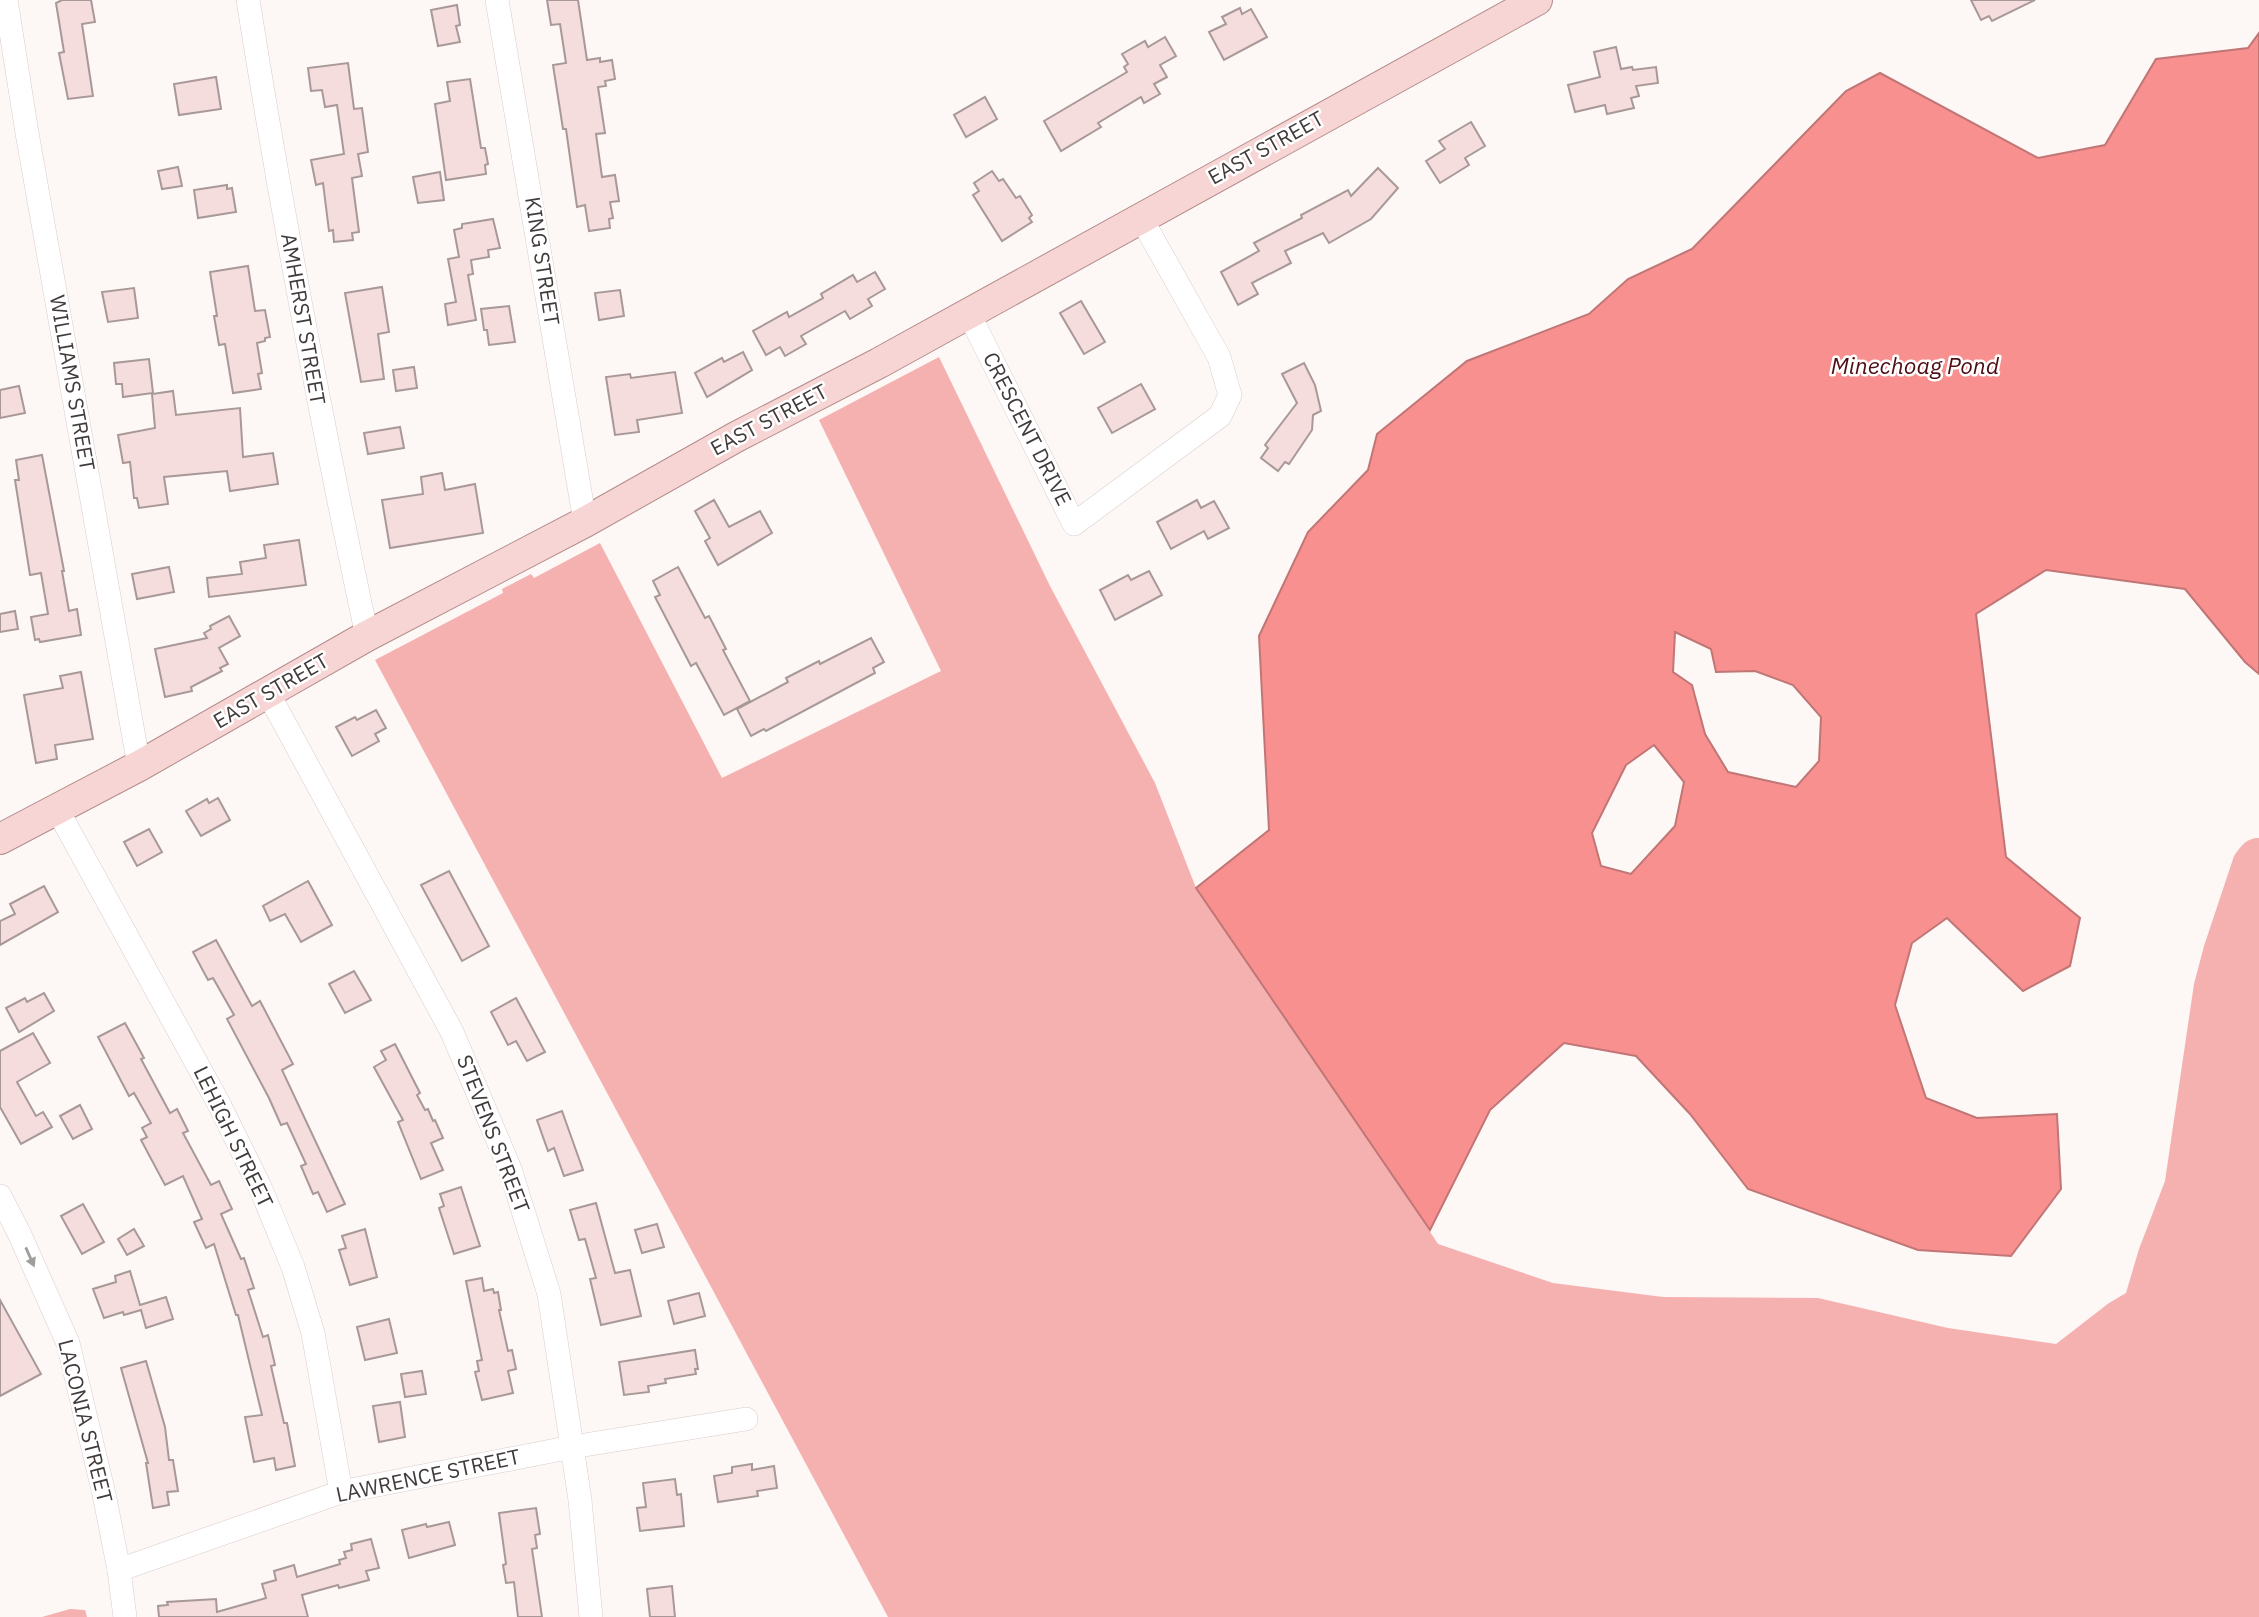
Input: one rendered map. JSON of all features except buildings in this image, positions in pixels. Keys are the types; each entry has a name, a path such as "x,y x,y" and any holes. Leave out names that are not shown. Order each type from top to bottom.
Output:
{"main road":[{"name":"EAST STREET","path":"0,839 139,766 367,636 879,363 1536,0"}],"street":[{"name":"WILLIAMS STREET","path":"6,0 139,766"},
{"name":"AMHERST STREET","path":"248,0 321,421 367,636"},
{"name":"KING STREET","path":"497,0 585,522"},
{"name":"CRESCENT DRIVE","path":"968,312 1074,524 1220,416 1230,396 1219,357 1141,218"},
{"name":"STEVENS STREET","path":"268,693 452,1032 510,1169 549,1294 580,1500 592,1617"},
{"name":"LEHIGH STREET","path":"57,808 219,1104 265,1198 293,1267 313,1333 341,1492"},
{"name":"LACONIA STREET","path":"0,1196 68,1343 82,1395 119,1570 125,1617"},
{"name":"LAWRENCE STREET","path":"119,1570 341,1492 572,1447 746,1419"}],"shaded area":[{"path":"939,357 1050,586 1155,783 1196,888 1326,1074 1438,1244 1553,1283 1663,1297 1818,1298 1948,1328 2056,1344 2126,1293 2139,1249 2165,1181 2194,984 2204,946 2234,856 2247,841 2259,838 2259,1617 888,1617 375,660 503,593 502,589 531,574 534,578 600,543 722,778 941,671 819,420"},
{"path":"70,1609 85,1610 87,1617 42,1617"}],"water":[{"name":"Minechoag Pond","path":"2259,33 2259,674 2245,662 2185,589 2046,570 1976,614 2006,857 2080,918 2070,966 2023,991 1947,918 1912,943 1895,1005 1926,1098 1977,1118 2057,1114 2061,1189 2011,1256 1918,1250 1748,1189 1690,1114 1636,1056 1564,1043 1490,1110 1430,1230 1196,888 1269,830 1259,636 1308,532 1368,470 1377,434 1467,361 1589,314 1628,279 1692,249 1846,91 1880,73 2038,158 2105,145 2156,59 2248,48","holes":["1675,632 1711,649 1716,672 1755,671 1793,685 1821,717 1819,761 1796,787 1728,772 1705,734 1692,685 1673,672","1654,745 1684,782 1675,826 1631,874 1601,866 1592,833 1626,765"]}]}
